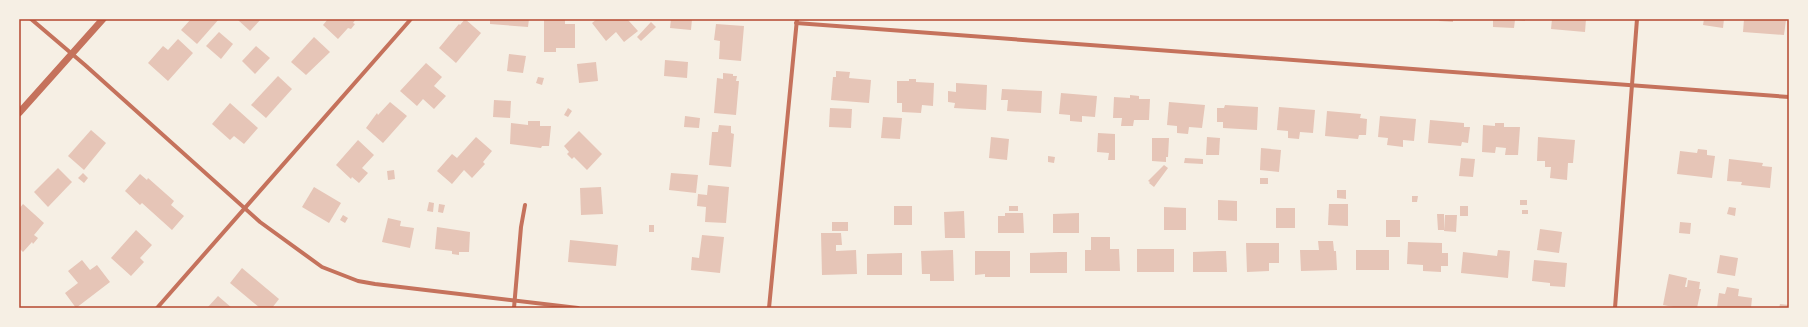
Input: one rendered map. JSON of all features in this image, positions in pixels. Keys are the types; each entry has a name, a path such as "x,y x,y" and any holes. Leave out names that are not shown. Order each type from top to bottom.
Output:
{"street":[{"path":"31,19 260,222 322,267 339,275 358,281 376,284 578,308"},
{"path":"19,113 103,19"},
{"path":"157,308 411,19"},
{"path":"1615,308 1637,19"},
{"path":"769,308 796,21 1789,97"},
{"path":"514,308 521,227 525,205"}],"building":[{"path":"191,19 219,19 197,44 181,30"},
{"path":"261,19 250,31 238,20"},
{"path":"328,19 356,19 353,23 355,24 351,29 348,28 338,39 323,25"},
{"path":"465,19 481,33 456,63 439,48"},
{"path":"490,19 529,19 528,27 490,24"},
{"path":"544,19 565,19 565,24 575,24 575,48 556,48 556,52 544,52"},
{"path":"597,19 630,19 628,20 638,31 624,42 616,32 606,41 592,23"},
{"path":"671,19 692,19 691,30 670,28"},
{"path":"1440,19 1453,19 1453,22 1439,21"},
{"path":"1493,19 1525,19 1525,21 1515,20 1514,28 1493,27"},
{"path":"1552,19 1586,19 1585,32 1551,29"},
{"path":"1704,19 1724,19 1723,28 1703,25"},
{"path":"1744,19 1786,20 1784,35 1743,32"},
{"path":"651,22 656,27 641,41 637,37"},
{"path":"716,24 744,26 741,61 719,59 720,41 714,40"},
{"path":"219,32 233,44 221,59 206,46"},
{"path":"314,37 330,52 306,75 291,62"},
{"path":"178,39 193,53 168,81 148,63 163,46 168,50"},
{"path":"256,46 270,58 255,74 242,61"},
{"path":"509,54 526,56 523,73 507,71"},
{"path":"665,60 688,62 687,78 664,76"},
{"path":"596,62 598,81 579,83 577,64"},
{"path":"426,63 442,77 434,86 446,96 434,109 423,99 417,106 400,91"},
{"path":"836,71 850,72 849,78 871,80 869,103 831,100 833,77 836,77"},
{"path":"723,73 737,76 736,81 739,81 736,115 714,113 717,78 723,79"},
{"path":"278,76 292,89 266,118 251,105"},
{"path":"538,77 544,78 542,85 536,83"},
{"path":"909,79 916,79 916,82 934,83 933,106 922,105 921,113 902,112 902,103 897,103 897,81 909,81"},
{"path":"956,83 987,85 986,110 954,108 955,103 948,102 948,91 956,92"},
{"path":"1002,89 1042,91 1041,113 1007,111 1008,100 1001,100"},
{"path":"1061,93 1097,96 1095,117 1082,116 1082,122 1070,121 1070,115 1059,114"},
{"path":"1130,95 1139,96 1139,99 1150,99 1149,120 1134,120 1133,126 1121,126 1122,118 1113,118 1114,97 1130,98"},
{"path":"494,100 511,101 510,118 493,117"},
{"path":"390,102 407,116 383,143 366,128 377,113 378,115"},
{"path":"1169,102 1205,105 1202,128 1189,127 1188,134 1177,133 1177,126 1167,125"},
{"path":"230,103 258,128 244,144 234,136 230,140 212,124"},
{"path":"1225,105 1258,107 1257,130 1223,128 1223,122 1217,122 1217,108 1224,108"},
{"path":"1279,107 1315,110 1313,133 1300,132 1299,139 1288,138 1288,131 1277,130"},
{"path":"568,108 572,111 568,117 564,115"},
{"path":"830,108 852,109 851,128 829,127"},
{"path":"1327,111 1361,114 1360,118 1367,119 1366,135 1359,135 1358,139 1325,136"},
{"path":"685,116 700,118 699,128 684,127"},
{"path":"1380,116 1416,119 1414,141 1403,140 1403,147 1387,145 1388,138 1378,137"},
{"path":"883,117 902,118 900,139 881,138"},
{"path":"1430,120 1464,123 1464,127 1470,127 1468,143 1462,142 1461,146 1428,143"},
{"path":"528,121 540,121 540,126 551,126 549,146 542,146 541,148 510,144 511,123 528,125"},
{"path":"1495,123 1504,123 1504,127 1520,127 1518,155 1505,155 1506,148 1496,147 1495,153 1482,152 1483,125 1495,126"},
{"path":"719,125 731,126 731,133 734,134 731,167 709,165 712,132 718,132"},
{"path":"91,130 106,143 84,170 68,156"},
{"path":"579,131 602,154 587,170 574,157 572,159 567,154 569,152 564,146"},
{"path":"1098,133 1115,134 1115,160 1108,160 1109,153 1097,152"},
{"path":"476,137 492,151 483,162 485,164 472,178 464,170 452,184 437,171 452,154 457,158"},
{"path":"991,137 1009,139 1007,160 989,158"},
{"path":"1207,137 1220,138 1219,155 1206,155"},
{"path":"1538,137 1575,140 1573,163 1568,163 1567,180 1550,178 1551,167 1545,167 1545,161 1537,161"},
{"path":"1152,138 1169,138 1168,157 1166,157 1166,162 1152,161"},
{"path":"358,140 374,155 362,168 368,173 359,183 352,177 351,179 336,165"},
{"path":"1261,148 1281,150 1279,172 1260,170"},
{"path":"1698,149 1707,150 1707,155 1715,156 1712,178 1677,174 1680,151 1697,153"},
{"path":"1048,156 1055,157 1054,163 1048,162"},
{"path":"1185,158 1203,159 1203,164 1184,163"},
{"path":"1461,158 1475,159 1473,177 1459,176"},
{"path":"1729,159 1763,163 1762,166 1772,167 1770,188 1741,185 1742,182 1727,181"},
{"path":"1164,165 1168,168 1154,187 1148,181"},
{"path":"58,168 72,182 48,207 34,192"},
{"path":"394,170 395,179 388,180 387,171"},
{"path":"83,173 88,178 84,183 78,178"},
{"path":"671,173 698,175 696,193 669,190"},
{"path":"140,174 147,180 148,178 174,201 171,205 184,216 172,230 142,203 140,205 125,191"},
{"path":"1260,178 1268,178 1268,184 1260,184"},
{"path":"708,185 729,187 726,223 705,222 706,207 697,206 698,194 707,195"},
{"path":"314,187 341,203 329,223 302,207"},
{"path":"601,187 603,214 581,215 580,188"},
{"path":"1337,190 1346,190 1346,199 1337,198"},
{"path":"1412,196 1418,196 1417,202 1412,202"},
{"path":"1218,200 1237,201 1237,221 1218,220"},
{"path":"1520,200 1527,200 1527,205 1520,205"},
{"path":"429,202 434,203 433,212 427,211"},
{"path":"23,204 44,223 34,235 38,238 23,252 19,248 19,209"},
{"path":"439,204 445,205 443,213 438,212"},
{"path":"1329,204 1348,204 1348,226 1328,225"},
{"path":"894,206 912,206 912,225 894,225"},
{"path":"1009,206 1018,206 1018,211 1009,211"},
{"path":"1460,206 1468,206 1468,216 1460,216"},
{"path":"1164,207 1186,208 1186,230 1164,230"},
{"path":"1729,207 1736,208 1735,216 1727,214"},
{"path":"1276,208 1295,208 1295,228 1276,228"},
{"path":"1522,210 1528,210 1528,214 1522,214"},
{"path":"964,211 965,238 945,238 944,212"},
{"path":"1005,213 1023,213 1024,233 998,233 998,216 1005,216"},
{"path":"1079,213 1079,233 1053,233 1053,214"},
{"path":"1437,214 1444,214 1444,230 1438,230"},
{"path":"343,215 348,218 345,223 340,220"},
{"path":"1445,215 1457,215 1456,232 1444,231"},
{"path":"388,218 401,221 400,226 414,228 410,248 382,242"},
{"path":"1386,220 1400,220 1400,237 1386,237"},
{"path":"832,222 848,222 848,231 832,231"},
{"path":"1680,222 1691,223 1690,234 1679,233"},
{"path":"649,225 654,225 654,232 649,232"},
{"path":"437,227 470,232 469,252 459,252 459,255 452,254 452,251 435,249"},
{"path":"1540,229 1562,232 1559,253 1537,250"},
{"path":"136,230 152,245 140,258 144,262 131,276 111,258"},
{"path":"821,233 841,233 842,245 836,245 836,251 856,250 857,274 822,275"},
{"path":"702,235 724,237 720,273 691,270 692,257 699,258"},
{"path":"1091,237 1110,237 1110,249 1119,249 1120,271 1085,271 1085,250 1091,250"},
{"path":"570,240 618,245 616,266 568,262"},
{"path":"1318,241 1333,241 1334,251 1336,251 1337,270 1301,271 1300,250 1319,250"},
{"path":"1408,242 1442,243 1442,253 1448,253 1448,266 1441,266 1441,272 1423,271 1423,265 1407,264"},
{"path":"1246,243 1279,243 1279,263 1269,263 1269,271 1247,272"},
{"path":"1137,249 1174,249 1174,272 1137,272"},
{"path":"953,250 954,281 930,281 930,274 922,274 921,251"},
{"path":"1356,250 1389,250 1389,270 1356,270"},
{"path":"1498,250 1510,251 1508,278 1461,273 1463,252 1497,256"},
{"path":"975,251 1010,251 1010,277 985,277 985,274 975,275"},
{"path":"1226,251 1227,272 1193,272 1193,252"},
{"path":"1067,252 1067,273 1030,273 1030,253"},
{"path":"902,253 902,275 867,275 867,254"},
{"path":"1720,255 1738,258 1735,276 1717,273"},
{"path":"82,260 90,270 97,265 110,282 76,308 65,293 78,283 68,271"},
{"path":"1534,260 1567,263 1565,287 1550,286 1550,283 1532,281"},
{"path":"242,268 279,299 272,308 260,308 230,283"},
{"path":"1669,274 1687,278 1685,287 1687,287 1688,280 1700,282 1699,289 1701,289 1697,308 1679,308 1663,305"},
{"path":"1727,287 1739,289 1738,296 1752,298 1751,308 1717,308 1719,293 1725,294"},
{"path":"218,296 232,308 207,308"},
{"path":"1780,304 1789,305 1789,308 1779,308"}]}
